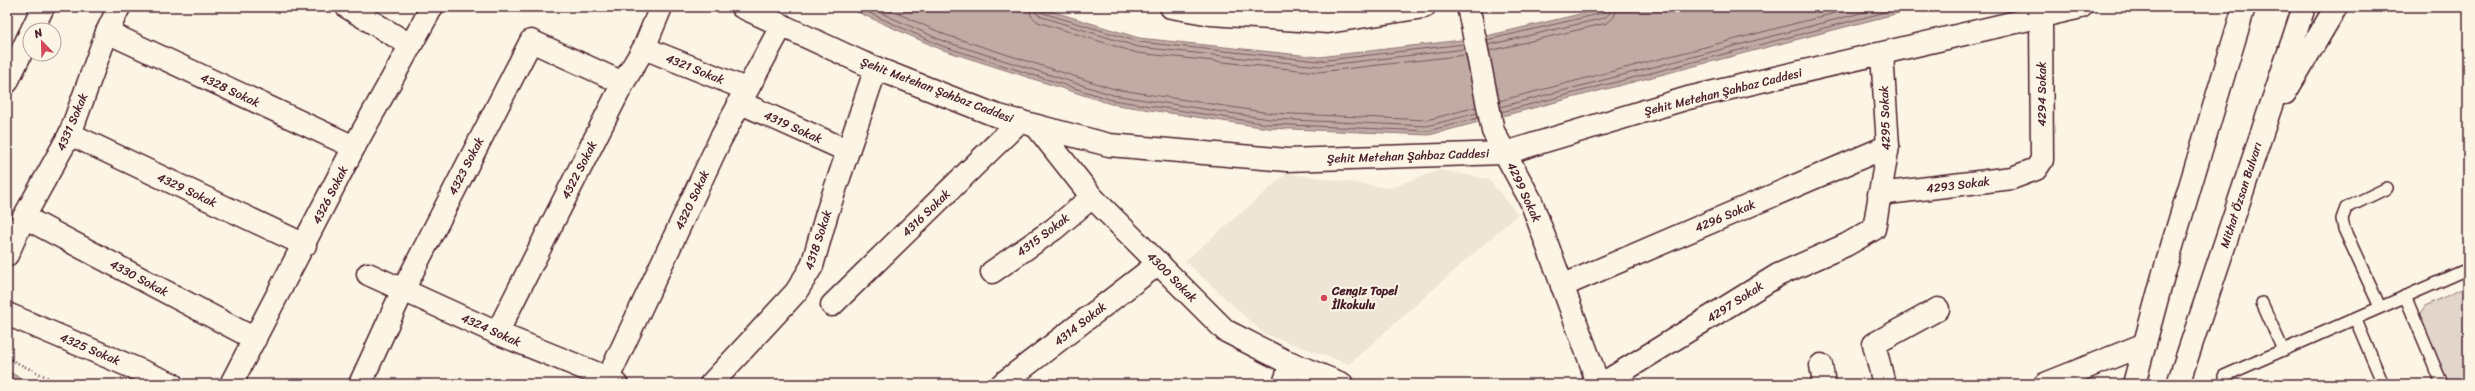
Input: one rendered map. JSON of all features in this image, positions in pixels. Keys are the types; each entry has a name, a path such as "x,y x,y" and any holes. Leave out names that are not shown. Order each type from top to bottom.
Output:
{"street":[{"path":"36,22 43,7"},
{"name":"4331 Sokak","path":"7,254 24,217 70,134 107,32 119,7"},
{"path":"347,7 410,45"},
{"name":"4326 Sokak","path":"231,384 354,147 432,7"},
{"name":"4322 Sokak","path":"497,333 623,83 644,48 661,7"},
{"name":"Şehit Metehan Şahbaz Caddesi","path":"742,7 876,68 995,115 1109,145 1287,160 1505,153 1688,98 2081,7"},
{"path":"1170,7 1211,14 1328,22 1424,7"},
{"path":"2134,384 2244,7"},
{"name":"Mithat Özsan Bulvarı","path":"2178,384 2304,7"},
{"path":"2263,128 2336,7"},
{"name":"4299 Sokak","path":"1469,14 1494,131 1531,201 1592,366 1596,384"},
{"name":"4294 Sokak","path":"2036,169 2042,160 2041,17"},
{"name":"4320 Sokak","path":"612,381 743,96 782,25"},
{"name":"4328 Sokak","path":"107,32 354,147"},
{"name":"4323 Sokak","path":"360,384 403,290 531,41 623,83"},
{"name":"4321 Sokak","path":"644,48 743,96"},
{"path":"7,82 22,51"},
{"name":"4295 Sokak","path":"1874,229 1888,146 1882,54"},
{"name":"4318 Sokak","path":"711,384 796,292 812,266 876,68"},
{"name":"4319 Sokak","path":"743,96 848,151"},
{"name":"4300 Sokak","path":"1028,124 1092,197 1226,331 1291,363 1342,384"},
{"name":"4316 Sokak","path":"832,305 1028,124"},
{"name":"4329 Sokak","path":"70,134 304,245"},
{"name":"4296 Sokak","path":"1562,286 1888,146"},
{"name":"4293 Sokak","path":"1880,194 2012,178 2036,169"},
{"name":"4315 Sokak","path":"992,272 1054,229 1092,197"},
{"name":"4330 Sokak","path":"24,217 255,339"},
{"name":"4297 Sokak","path":"1602,384 1778,275 1846,245 1874,229"},
{"name":"4314 Sokak","path":"1002,384 1159,263"},
{"name":"4324 Sokak","path":"368,274 497,333 612,381"},
{"path":"1884,384 1874,344 1938,309"},
{"name":"4325 Sokak","path":"7,314 172,384"},
{"path":"2045,384 2145,344"},
{"path":"1284,384 1291,363"}],"lane":[{"path":"2380,307 2344,229 2342,218 2346,208 2387,188"},
{"path":"2224,376 2468,269"},
{"path":"2405,296 2442,384"},
{"path":"2262,303 2283,350"},
{"path":"2354,318 2383,384"}],"path":[{"path":"7,358 61,384"}],"shaded area":[{"name":"Cengiz Topel İlkokulu","path":"1441,170 1488,179 1518,214 1349,364 1264,334 1185,261 1287,173 1389,188"},
{"path":"2468,286 2468,384 2449,384 2419,315 2425,306"}],"water":[{"path":"846,7 1038,7 1139,38 1319,57 1478,38 1610,7 1922,7 1429,135 1268,128 1111,104 940,49"},
{"path":"7,371 33,384 7,384"}],"place":[{"name":"Cengiz Topel İlkokulu","path":"1324,298"}]}
